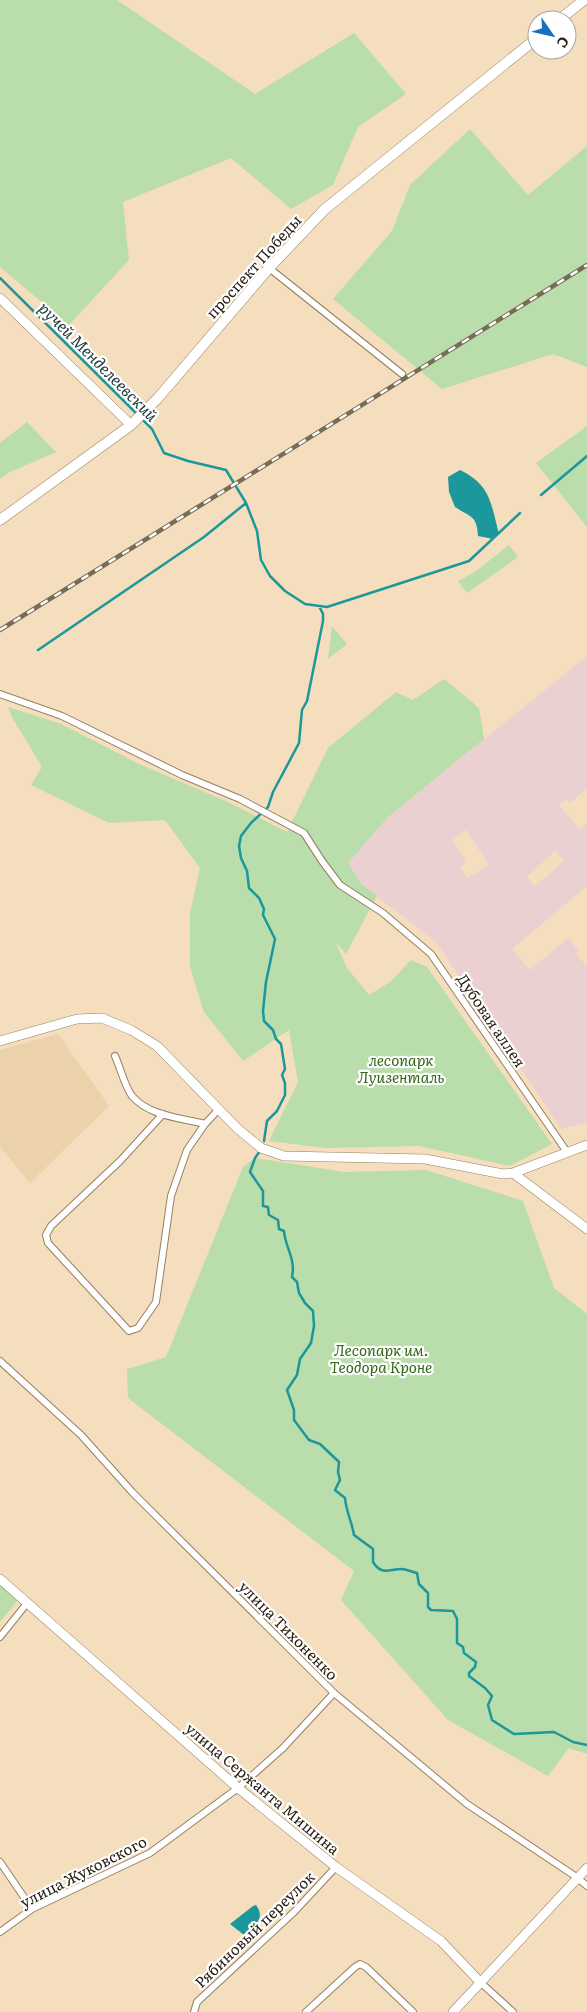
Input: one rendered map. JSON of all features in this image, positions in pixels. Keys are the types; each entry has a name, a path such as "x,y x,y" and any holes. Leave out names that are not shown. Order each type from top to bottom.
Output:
{"main road":[{"path":"572,10 584,0"},
{"name":"проспект Победы","path":"0,520 131,425 269,268 325,209 527,46"}],"street":[{"path":"269,268 402,374"},
{"path":"0,298 131,425"},
{"name":"Дубовая аллея","path":"0,694 62,716 190,779 259,809 304,833 340,885 383,912 431,954 568,1152"},
{"path":"0,1041 77,1019 102,1018 130,1030 157,1046 237,1128 261,1148 284,1156 425,1159 503,1174 513,1173 587,1145"},
{"path":"115,1056 131,1095 146,1108 205,1124"},
{"path":"163,1114 120,1161 51,1226 46,1235 48,1243 129,1331 138,1328 156,1302 171,1196 187,1150 205,1124 219,1109"},
{"path":"513,1173 587,1229"},
{"name":"улица Тихоненко","path":"0,1361 80,1435 133,1493 334,1692 467,1804 578,1878 587,1886"},
{"name":"улица Сержанта Мишина","path":"0,1579 238,1788 336,1866 441,1941 480,1982 513,2012"},
{"path":"0,1637 28,1602"},
{"name":"улица Жуковского","path":"0,1932 32,1909 150,1853 238,1788 283,1748 334,1692"},
{"path":"0,1862 32,1909"},
{"name":"Рябиновый переулок","path":"194,2012 197,2002 294,1912 336,1866"},
{"path":"453,2012 587,1868"},
{"path":"306,2012 360,1964 366,1967 413,2012"}],"shaded area":[{"path":"587,656 587,788 570,803 567,799 559,805 580,829 587,823 587,886 512,949 530,970 568,938 579,951 576,954 587,966 587,1123 561,1129 436,942 361,884 347,863 387,818","holes":["466,830 489,865 467,878 460,867 466,862 452,840","555,851 564,861 535,886 527,877"]},
{"path":"58,1034 109,1106 30,1183 0,1147 0,1050"}],"green space":[{"path":"0,0 117,0 255,94 354,33 406,94 358,127 333,185 291,209 231,158 123,202 129,260 69,325 0,267"},
{"path":"470,129 528,195 587,146 587,367 553,354 442,389 333,299 392,231 410,185"},
{"path":"27,422 56,452 8,473 0,479 0,443"},
{"path":"587,426 587,527 536,463"},
{"path":"509,545 518,557 467,593 458,581 475,572"},
{"path":"332,626 347,644 328,659"},
{"name":"лесопарк Луизенталь","path":"444,679 479,708 484,739 387,818 348,863 361,884 377,896 346,954 335,941 347,968 369,995 390,982 411,960 427,967 552,1144 510,1166 419,1146 326,1148 269,1141 298,1082 289,1030 243,1061 204,1012 190,967 190,913 200,868 165,820 109,823 31,785 42,767 13,719 8,707 61,724 139,764 228,802 287,832 328,748 396,692 413,700"},
{"name":"Лесопарк им. Теодора Кроне","path":"255,1158 345,1172 426,1170 523,1201 554,1288 587,1314 587,1754 569,1748 548,1776 448,1720 341,1600 354,1571 128,1398 127,1369 166,1357 243,1167"},
{"path":"0,1585 18,1600 0,1622"}],"water":[{"path":"460,470 478,482 488,496 499,534 493,539 478,536 476,524 472,517 455,507 449,492 448,477"},
{"path":"256,1905 260,1914 258,1922 244,1935 230,1924"}],"waterway":[{"name":"ручей Менделеевский","path":"0,278 138,415"},
{"name":"ручей Менделеевский","path":"142,419 152,429 164,453 226,470 246,503 257,531 261,560 270,576 285,591 305,604 327,607 469,561 520,513"},
{"name":"ручей Менделеевский","path":"541,495 587,456"},
{"path":"38,650 204,537 246,503"},
{"path":"264,1141 267,1121 277,1111 285,1095 285,1083 282,1075 285,1069 281,1044 276,1039 273,1030 264,1021 263,1011 266,982 275,939 263,915 264,909 259,898 249,888 247,871 241,858 239,846 241,836 251,823 268,807 273,792 299,743 302,710 307,701 323,621 323,614 319,606"},
{"path":"260,1151 255,1158 250,1172 263,1191 263,1206 268,1207 269,1215 278,1220 279,1229 284,1231 293,1264 292,1277 297,1282 299,1293 305,1303 313,1311 314,1326 311,1343 300,1359 297,1375 287,1390 294,1410 294,1420 309,1440 320,1444 339,1462 338,1472 340,1480 335,1490 345,1498 354,1535 373,1549 373,1562 379,1569 386,1571 403,1569 417,1573 419,1584 428,1593 428,1607 431,1610 453,1611 457,1619 457,1643 463,1647 464,1653 476,1662 469,1676 492,1696 488,1705 492,1720 514,1734 554,1732 573,1742 587,1745"}],"railway":[{"path":"0,630 587,265"}]}
